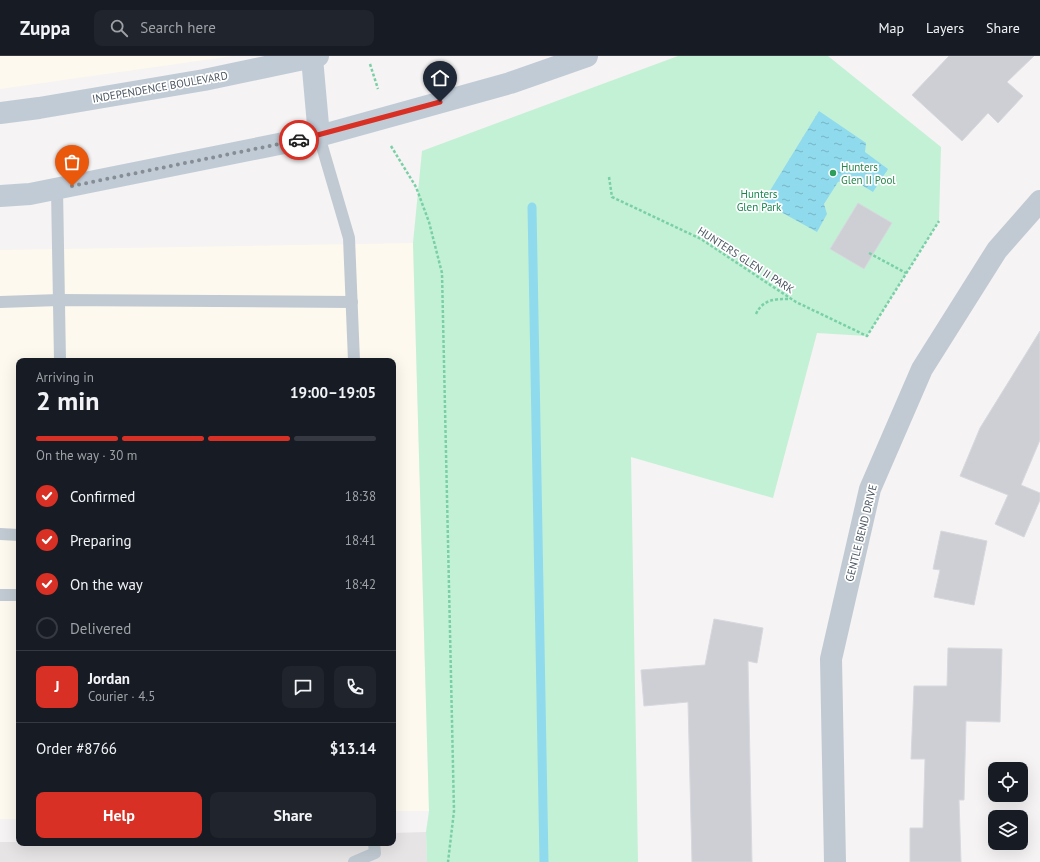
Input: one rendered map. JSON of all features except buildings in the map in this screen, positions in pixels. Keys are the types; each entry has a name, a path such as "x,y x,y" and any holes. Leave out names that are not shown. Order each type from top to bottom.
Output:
{"main road":[{"path":"0,196 30,194 57,189 319,136 510,83 587,56"},
{"path":"314,57 319,136"},
{"name":"INDEPENDENCE BOULEVARD","path":"0,113 39,108 204,80 314,57"}],"street":[{"name":"GENTLE BEND DRIVE","path":"835,862 831,659 870,489 922,369 997,250 1040,201"}],"lane":[{"path":"319,136 349,238 354,358"},
{"path":"57,189 60,358"},
{"path":"0,302 59,300 352,302"},
{"path":"0,534 16,535"},
{"path":"0,596 16,595"},
{"path":"354,862 374,853 374,846"}],"path":[{"path":"370,64 378,89"},
{"path":"392,146 416,187 429,222 442,273 454,811 448,862"},
{"name":"HUNTERS GLEN II PARK","path":"609,177 612,197 701,239 790,298 867,336 906,273"},
{"path":"869,252 906,273 939,221"},
{"path":"756,314 759,308 771,299 790,298"}],"shaded area":[{"path":"0,56 233,56 0,89"},
{"path":"413,243 429,811 396,811 396,358 16,358 16,819 0,819 0,250"},
{"path":"426,832 427,862 0,862 0,842 16,842 16,846 396,846 396,833"}],"green space":[{"name":"Hunters Glen Park","path":"678,56 828,56 941,147 939,221 867,336 817,333 773,498 631,457 638,862 427,862 426,832 429,811 413,243 422,151"}],"water":[{"name":"Hunters Glen II Pool","path":"819,111 866,143 865,152 888,169 873,192 850,178 838,182 824,204 827,214 817,232 763,202"}],"waterway":[{"path":"532,207 544,862"}],"way so far":[{"path":"72,186 299,140"}],"place":[{"name":"Hunters Glen II Pool","path":"833,173"}],"route":[{"path":"299,140 319,136 440,102"}]}
